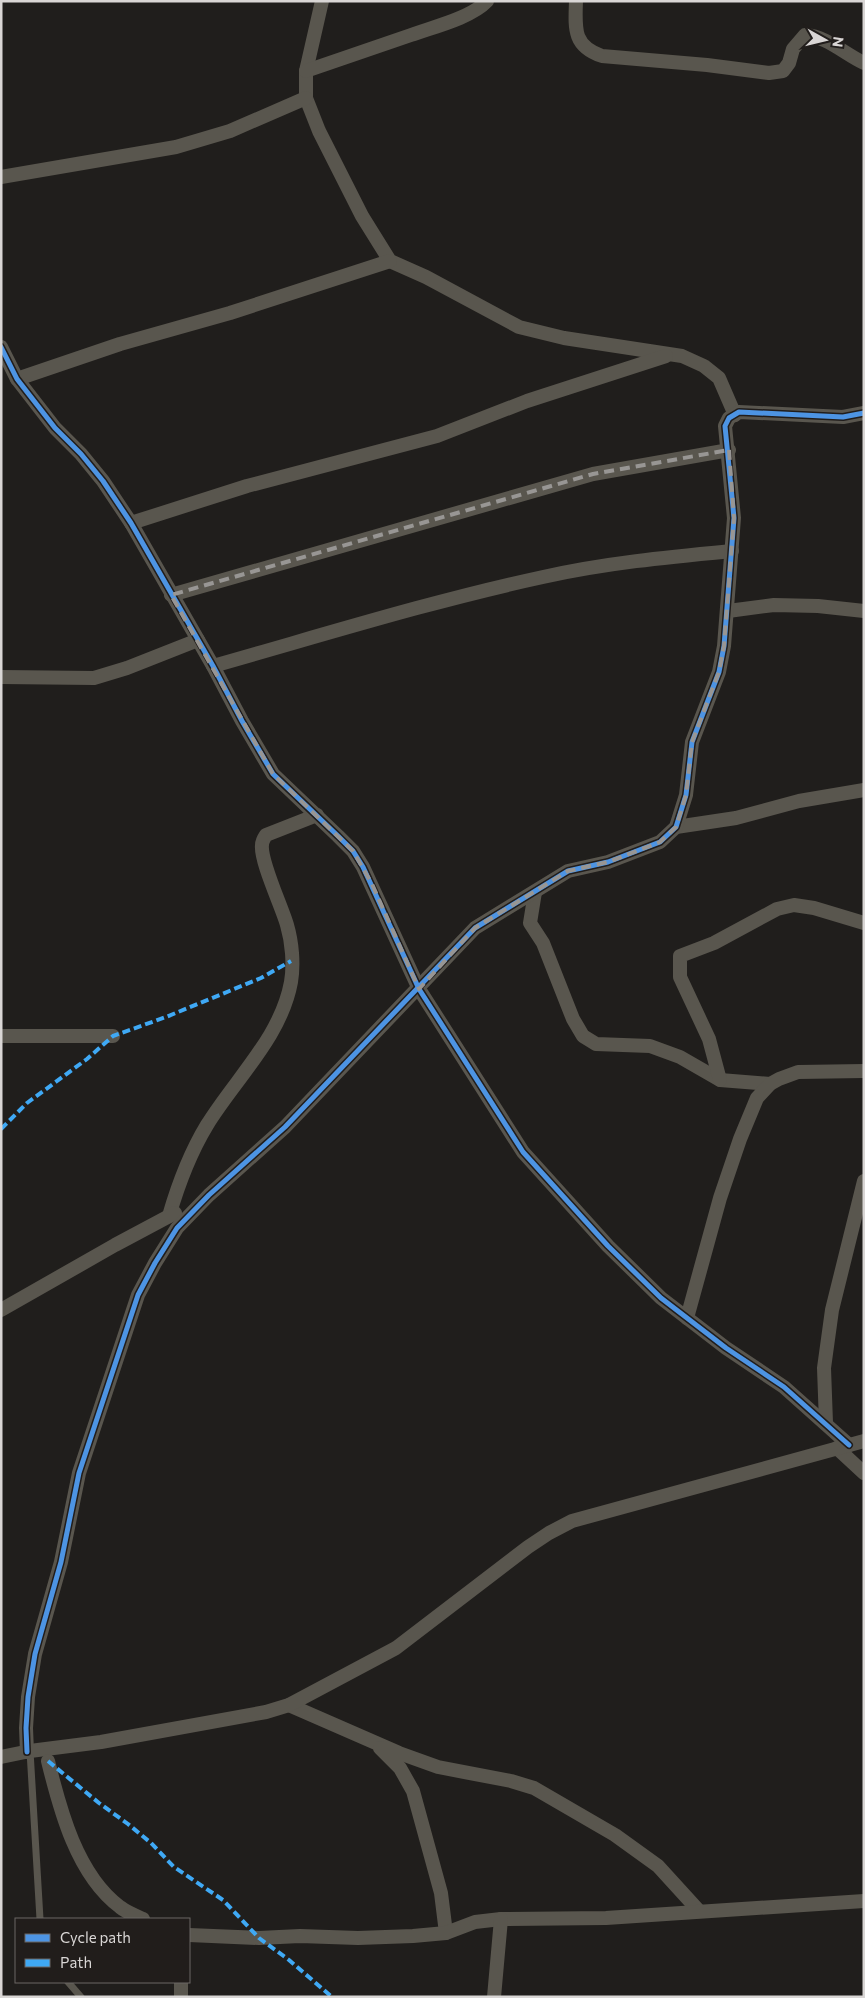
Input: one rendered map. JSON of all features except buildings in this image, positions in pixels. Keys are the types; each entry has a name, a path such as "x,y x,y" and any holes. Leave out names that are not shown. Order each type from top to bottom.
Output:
{"street":[{"path":"322,1 306,71 306,98 319,131 362,216 390,261 426,277 519,327 564,338 682,356 704,366 719,378 735,415"},
{"path":"306,71 438,26 471,12 487,1"},
{"path":"576,1 576,22 579,42 589,52 602,56 707,65 769,73 783,72 789,63 793,50 805,35 813,35 864,63"},
{"path":"1,178 176,147 230,131 306,98"},
{"path":"17,379 120,344 230,313 390,261"},
{"path":"1,347 17,379 55,428 81,454 103,481 131,523 273,774 353,851 363,867 419,989 523,1152 615,1252 661,1298 726,1348 784,1387 826,1423 864,1473"},
{"path":"131,523 247,486 437,436 549,394 669,355"},
{"path":"676,828 686,795 692,742 719,672 728,611 734,518 729,450 725,437 729,418 739,412 844,417 864,413"},
{"path":"171,595 593,474 729,450"},
{"path":"213,666 448,600 544,576 630,562 732,551"},
{"path":"728,611 774,604 864,610"},
{"path":"1,677 94,678 127,668 198,640"},
{"path":"29,1752 26,1728 28,1697 35,1654 61,1562 79,1473 138,1295 155,1263 178,1228 209,1195 285,1128 475,928 568,871 608,862 660,842 676,828 736,818 799,801 864,790"},
{"path":"169,1216 176,1193 207,1125 272,1033 284,1007 291,981 290,943 287,926 265,862 262,846 266,835 317,815"},
{"path":"535,892 530,923 543,943 573,1019 583,1036 596,1044 650,1046 680,1057 720,1080 770,1084"},
{"path":"720,1080 709,1039 680,977 680,956 714,943 777,909 794,904 864,923"},
{"path":"1,1036 113,1036"},
{"path":"687,1318 720,1198 740,1139 757,1098 770,1084 798,1072 864,1071"},
{"path":"826,1423 824,1368 832,1310 864,1181"},
{"path":"1,1310 116,1244 209,1195"},
{"path":"1,1758 256,1714 289,1705 396,1648 528,1548 549,1533 572,1521 864,1441"},
{"path":"289,1705 438,1767 511,1781 534,1788 615,1834 658,1866 700,1911"},
{"path":"375,1742 400,1768 413,1791 441,1894 446,1933"},
{"path":"48,1761 70,1835 84,1864 120,1907 141,1918"},
{"path":"190,1936 358,1938 446,1933 475,1922 501,1918 606,1918 864,1901"},
{"path":"494,1997 501,1918"},
{"path":"181,1983 181,1997"}],"lane":[{"path":"29,1752 40,1918"},
{"path":"69,1983 80,1997"}],"highlighted area":[{"path":"729,450 734,518 724,646 719,672 692,742 686,795 676,827 660,842 608,862 568,871 475,928 419,989 372,884 353,851 273,774 171,595 593,474"}],"marked path":[{"path":"1,1129 27,1103 87,1059 113,1036 166,1017 261,978 291,961"},
{"path":"48,1761 151,1843 174,1867 223,1900 259,1938 289,1960 332,1997"}],"cycle path":[{"path":"1,347 17,379 55,428 81,454 103,481 131,523 273,774 353,851 363,867 419,989 523,1152 608,1246 661,1298 726,1348 784,1387 849,1445"},
{"path":"27,1752 28,1697 35,1654 61,1562 79,1473 138,1295 155,1263 177,1228 209,1195 285,1127 475,928 568,871 608,862 660,842 676,827 686,795 692,742 719,672 724,646 734,518 725,426 729,418 739,412 843,417 864,413"}]}
